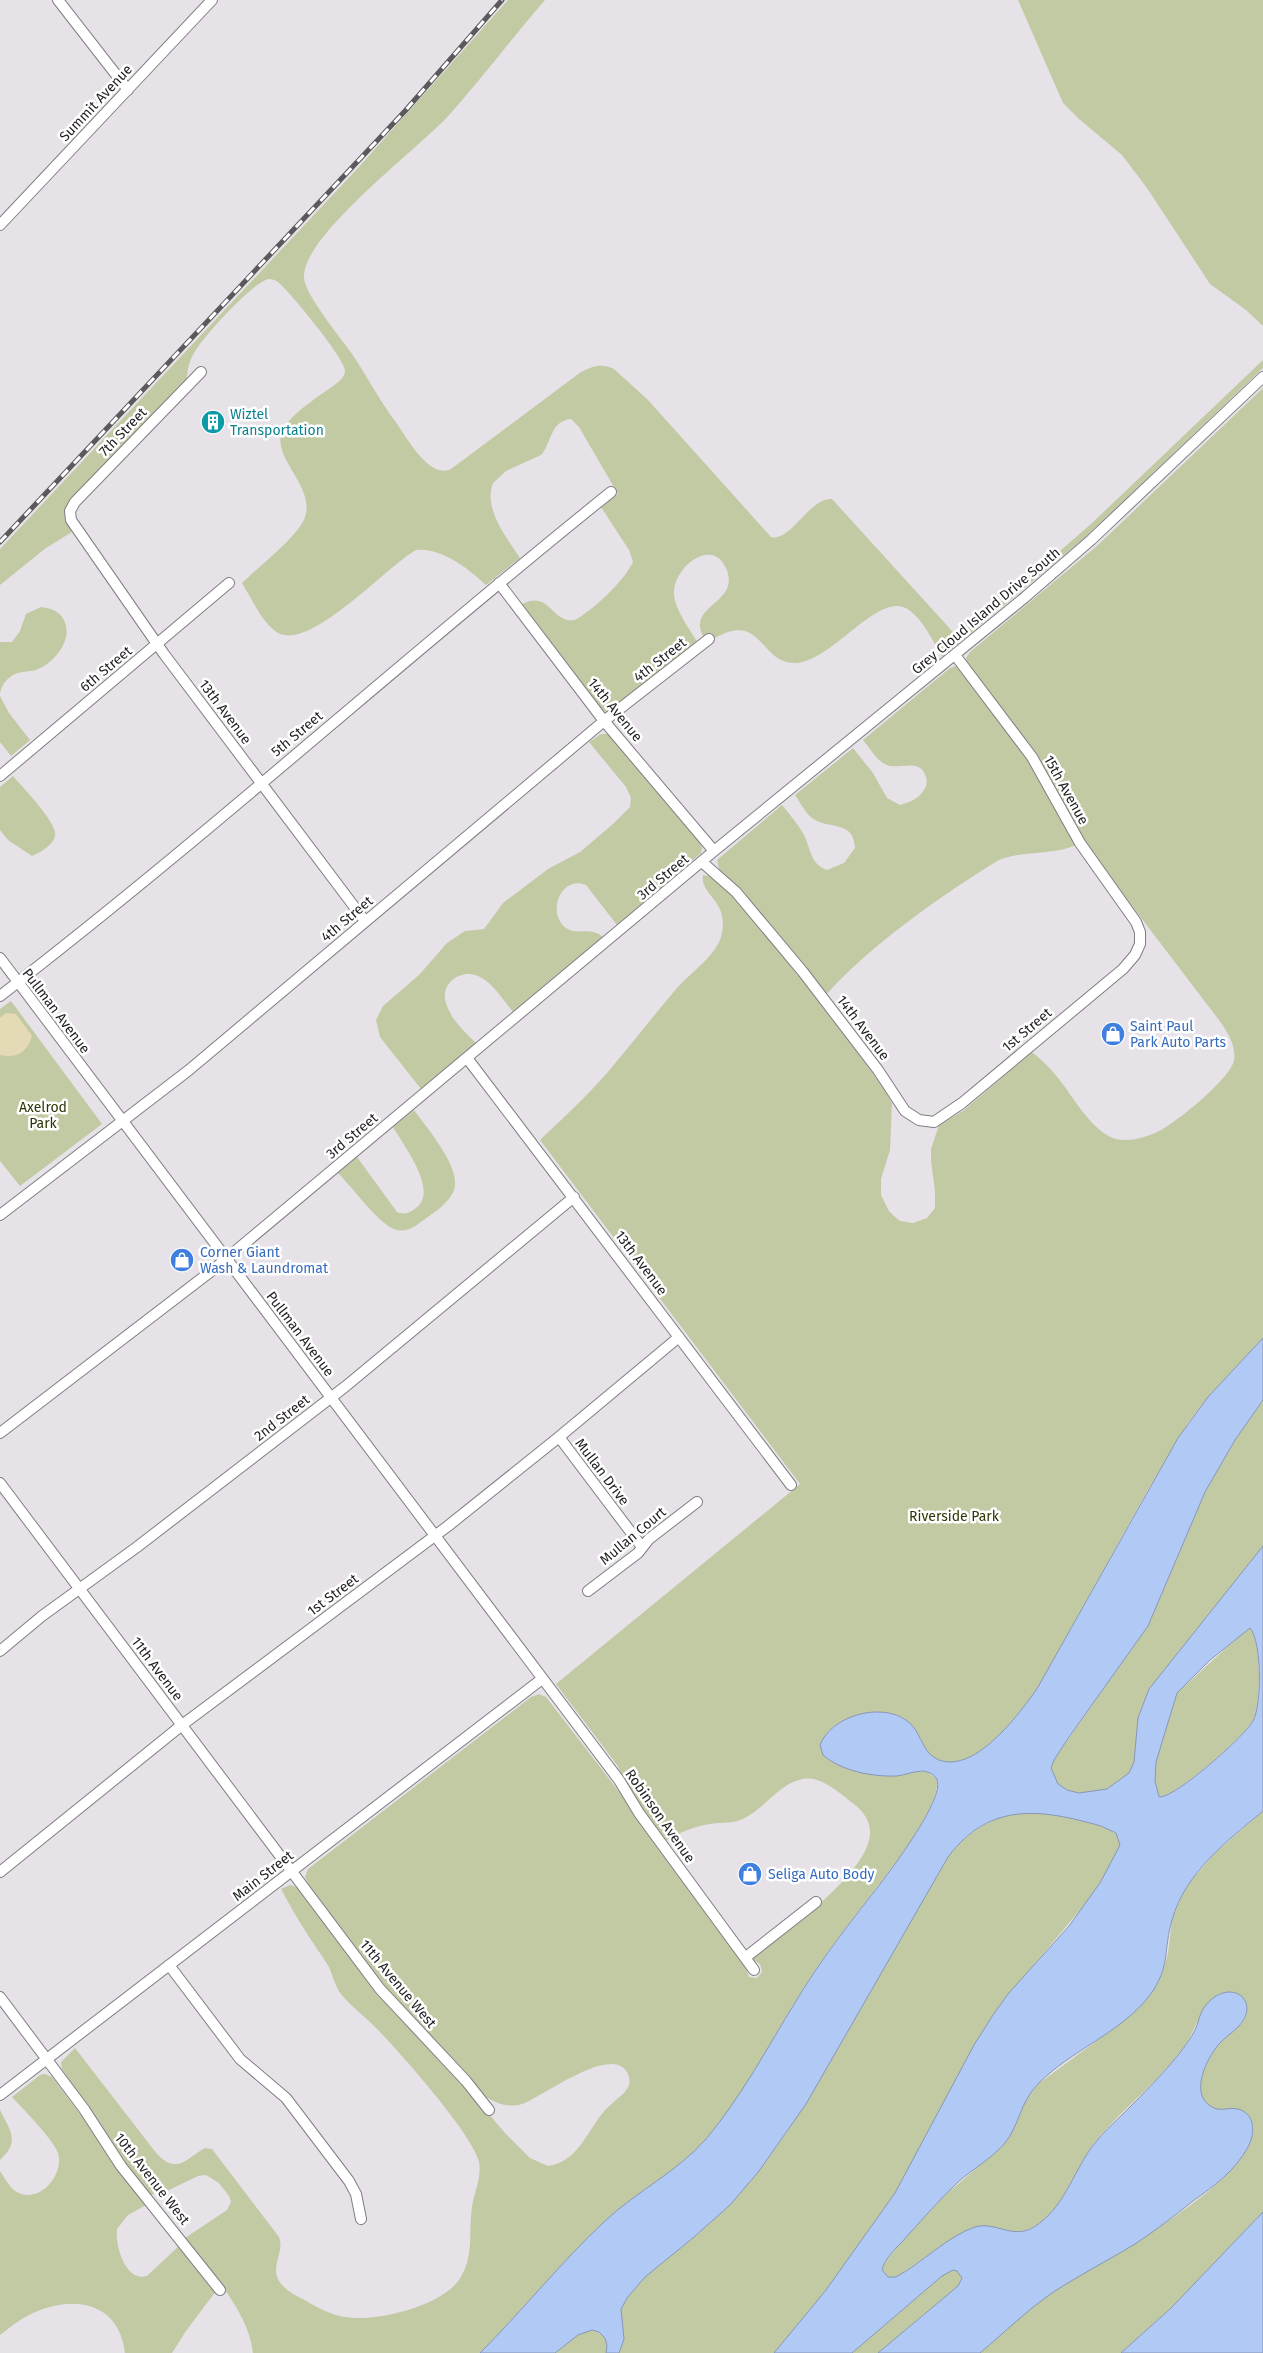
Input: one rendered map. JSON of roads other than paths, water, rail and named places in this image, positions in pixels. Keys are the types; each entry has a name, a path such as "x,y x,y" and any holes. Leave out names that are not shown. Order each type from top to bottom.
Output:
{"street":[{"path":"58,0 128,90"},
{"name":"Summit Avenue","path":"0,226 212,0"},
{"name":"7th Street","path":"70,515 71,507 76,500 202,372"},
{"name":"Grey Cloud Island Drive South","path":"714,852 955,655 1091,540 1263,377"},
{"name":"5th Street","path":"0,996 86,930 260,782 499,583 612,492"},
{"name":"13th Avenue","path":"70,515 76,529 157,644 365,921"},
{"name":"6th Street","path":"0,776 230,583"},
{"name":"14th Avenue","path":"499,583 604,721 714,852"},
{"name":"4th Street","path":"0,1215 189,1070 604,721 709,639"},
{"name":"15th Avenue","path":"955,655 1032,756 1080,843 1136,922 1140,932 1140,944"},
{"name":"3rd Street","path":"0,1433 226,1259 714,852"},
{"name":"14th Avenue","path":"702,862 736,892 803,972 878,1070 899,1104 911,1115 922,1121"},
{"name":"1st Street","path":"922,1121 938,1120 962,1104 1118,973 1135,955 1140,944"},
{"name":"Pullman Avenue","path":"0,958 542,1678"},
{"name":"13th Avenue","path":"467,1058 791,1485"},
{"name":"2nd Street","path":"0,1651 330,1398 574,1197"},
{"name":"1st Street","path":"0,1872 182,1725 435,1536 559,1437 679,1336"},
{"name":"Mullan Drive","path":"559,1437 642,1547"},
{"name":"11th Avenue","path":"0,1483 292,1871"},
{"name":"Mullan Court","path":"588,1591 638,1553 649,1539 697,1502"},
{"name":"Main Street","path":"0,2095 542,1678"},
{"name":"Robinson Avenue","path":"542,1678 619,1780 639,1813 754,1970"},
{"name":"11th Avenue West","path":"292,1871 384,1994 466,2081 489,2110"},
{"path":"746,1957 816,1902"},
{"path":"169,1965 240,2059 286,2098 350,2181 356,2194 360,2219"},
{"name":"10th Avenue West","path":"0,1997 92,2120 122,2166 220,2290"}],"water":[{"path":"1263,1338 1263,1400 1235,1440 1205,1492 1148,1626 1069,1737 1051,1768 1058,1784 1067,1790 1079,1793 1107,1789 1129,1773 1134,1762 1138,1718 1149,1689 1263,1546 1263,1811 1209,1859 1187,1887 1178,1903 1172,1920 1161,1975 1150,1995 1125,2020 1065,2061 1038,2084 1027,2098 1014,2129 1005,2143 943,2197 892,2252 882,2270 888,2277 896,2277 916,2265 945,2243 975,2227 990,2226 1019,2232 1034,2227 1060,2201 1084,2158 1095,2143 1179,2054 1194,2032 1206,2005 1215,1997 1233,1992 1240,1995 1245,2001 1247,2009 1245,2017 1238,2027 1221,2042 1209,2058 1202,2077 1201,2086 1205,2101 1212,2107 1218,2109 1238,2109 1248,2115 1251,2120 1252,2136 1243,2156 1216,2184 1150,2234 1045,2298 980,2353 878,2353 958,2286 962,2278 957,2271 953,2270 942,2276 852,2353 774,2353 826,2290 895,2193 974,2045 993,2015 1008,1994 1069,1926 1100,1883 1120,1845 1116,1833 1101,1826 1079,1820 1037,1814 1018,1814 999,1818 981,1826 964,1839 948,1857 806,2104 759,2171 730,2205 645,2277 627,2298 621,2309 624,2339 619,2353 606,2353 605,2338 599,2332 592,2330 578,2335 555,2353 480,2353 605,2221 630,2200 670,2172 706,2139 743,2089 815,1972 845,1929 893,1867 925,1818 937,1789 937,1780 933,1775 923,1771 897,1776 878,1775 848,1769 830,1761 823,1755 820,1745 826,1735 834,1726 857,1715 883,1712 906,1720 915,1729 930,1754 935,1758 949,1762 964,1759 994,1740 1020,1712 1038,1687 1178,1438 1208,1397","holes":["1250,1628 1254,1635 1259,1659 1259,1688 1256,1713 1253,1721 1224,1752 1193,1778 1167,1795 1159,1797 1155,1781 1156,1762 1177,1693 1210,1660"]},
{"path":"1263,2212 1263,2353 1121,2353 1171,2308"}],"railway":[{"path":"0,542 405,111 502,0"}],"place":[{"name":"Wiztel Transportation","path":"213,422"},
{"name":"Saint Paul Park Auto Parts","path":"1113,1034"},
{"name":"Corner Giant Wash & Laundromat","path":"182,1260"},
{"name":"Seliga Auto Body","path":"750,1874"}],"park label":[{"name":"Axelrod Park","path":"43,1116"},
{"name":"Riverside Park","path":"954,1516"}]}
